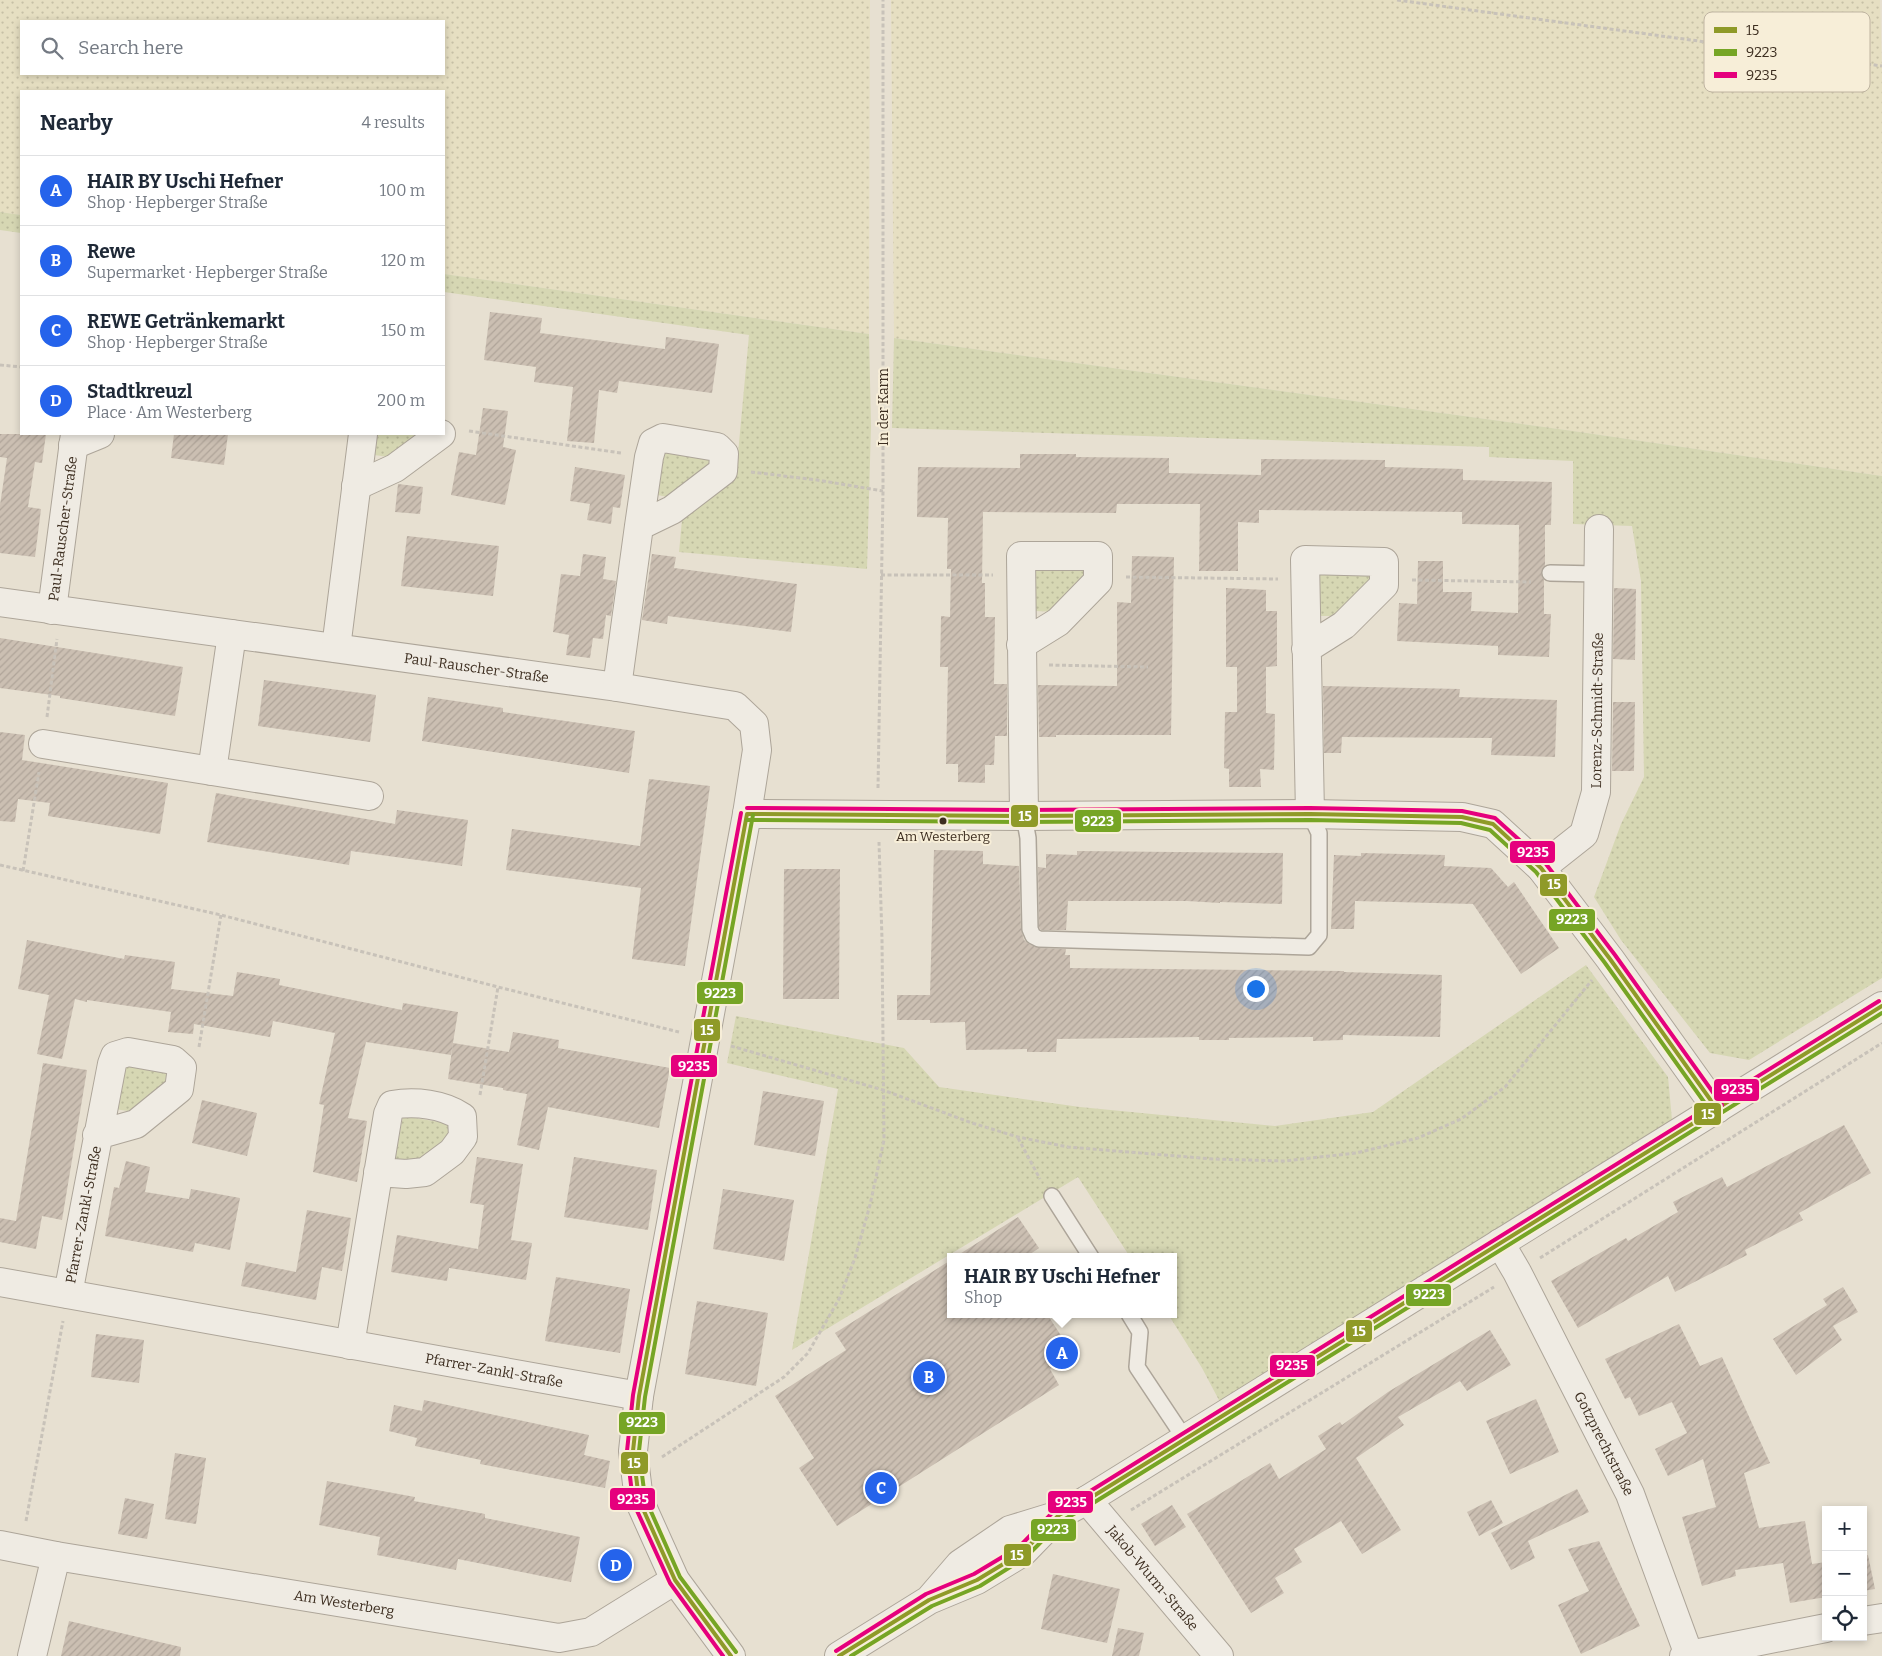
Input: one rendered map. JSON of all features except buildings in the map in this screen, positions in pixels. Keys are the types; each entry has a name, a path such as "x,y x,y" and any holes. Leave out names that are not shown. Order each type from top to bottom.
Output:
{"street":[{"path":"356,486 395,468 451,432"},
{"name":"Paul-Rauscher-Straße","path":"52,610 74,440 96,435"},
{"path":"336,648 363,435"},
{"path":"617,687 639,526 649,457 653,443 663,438 717,447 724,454 723,471 672,510 639,526"},
{"name":"Lorenz-Schmidt-Straße","path":"1541,868 1584,834 1596,792 1599,529"},
{"path":"1021,655 1058,622 1098,581 1098,556 1020,556 1021,655 1024,816"},
{"path":"1306,649 1344,625 1384,585 1384,562 1306,560 1306,649 1310,814"},
{"name":"Paul-Rauscher-Straße","path":"0,602 617,687 735,706 754,724 758,750 747,814"},
{"path":"212,771 232,634"},
{"path":"43,744 369,796"},
{"path":"731,1656 675,1580 639,1500 634,1451 639,1396 747,814 1024,816 1310,814 1462,817 1493,824 1541,868 1610,959 1717,1109"},
{"path":"839,1656 929,1600 977,1580 1022,1552 1059,1515 1087,1500 1882,1006"},
{"name":"Pfarrer-Zankl-Straße","path":"68,1294 98,1135 112,1064 116,1056 128,1052 173,1060 182,1068 179,1089 136,1124 98,1135"},
{"path":"350,1345 378,1172 388,1114 392,1105 408,1102 450,1109 462,1117 463,1137 452,1152 425,1172 406,1174 378,1172"},
{"name":"Gotzprechtstraße","path":"1500,1243 1517,1272 1630,1494 1686,1655"},
{"name":"Pfarrer-Zankl-Straße","path":"0,1282 639,1396"},
{"name":"Jakob-Wurm-Straße","path":"1087,1500 1219,1656"},
{"name":"Am Westerberg","path":"10,1547 559,1638 592,1632 675,1580"},
{"path":"32,1656 56,1556"},
{"path":"1867,1620 1882,1618"},
{"path":"1686,1655 1822,1629"}],"lane":[{"path":"1550,574 1598,574"},
{"path":"1024,816 1028,838 1030,929 1033,936 1039,939 1309,947 1319,934 1319,833 1310,814"},
{"path":"1052,1196 1089,1253"},
{"path":"1131,1318 1140,1332 1137,1367 1185,1439"}],"path":[{"name":"In der Karm","path":"636,1477 673,1448 784,1377 808,1353 839,1299 855,1258 870,1205 884,1140 882,939 878,814 883,491 883,0"},
{"path":"1397,0 1704,42"},
{"path":"0,365 20,367"},
{"path":"451,432 649,457"},
{"path":"723,471 738,470 883,491"},
{"path":"1384,579 1551,582 1550,574"},
{"path":"881,575 1020,576"},
{"path":"1098,581 1117,577 1306,579"},
{"path":"1021,655 1148,668"},
{"path":"24,871 28,838"},
{"path":"0,865 221,915 498,987 706,1038 883,1090 1018,1138 1068,1147 1213,1159 1284,1161 1356,1153 1418,1138 1461,1119 1505,1087 1610,959"},
{"path":"182,1068 198,1054 221,915"},
{"path":"462,1117 478,1104 498,987"},
{"path":"1018,1138 1052,1196"},
{"path":"10,1547 68,1294"}],"shaded area":[{"path":"0,0 870,0 869,334 445,274 445,90 20,90 20,215 0,212"},
{"path":"891,0 1880,0 1882,72 1882,476 1573,431 894,338"}],"green space":[{"path":"0,212 20,215 20,233 0,230"},
{"path":"445,274 869,334 871,426 867,569 679,552 682,520 736,475 749,335 445,292"},
{"path":"894,338 1573,431 1882,476 1882,978 1749,1060 1710,1053 1621,940 1594,897 1621,824 1644,777 1641,581 1632,526 1573,524 1573,461 1489,457 1489,447 892,428"},
{"path":"378,435 429,435 397,458 374,455"},
{"path":"664,453 714,460 680,499 657,495"},
{"path":"1036,569 1086,569 1086,584 1057,612 1035,611"},
{"path":"1320,573 1371,573 1371,588 1342,616 1320,616"},
{"path":"1586,965 1668,1077 1672,1120 1221,1404 1202,1368 1171,1318 1177,1318 1177,1253 1127,1253 1078,1177 952,1253 947,1253 947,1256 792,1350 838,1089 727,1063 736,1016 904,1048 939,1087 1080,1107 1275,1126 1373,1112"},
{"path":"123,1065 170,1074 168,1088 134,1112 115,1109"},
{"path":"403,1116 451,1124 448,1139 414,1163 395,1159"}],"transit line":[{"name":"9235","path":"747,808 1024,810 1310,808 1462,811 1495,818 1546,864 1615,955 1722,1105"},
{"name":"9235","path":"723,1656 670,1583 633,1502 627,1451 633,1395 741,813"},
{"name":"15","path":"747,814 1024,816 1310,814 1462,817 1493,824 1541,868 1610,959 1717,1109"},
{"name":"15","path":"731,1656 675,1580 639,1500 633,1451 639,1396 747,814"},
{"name":"9223","path":"736,1652 680,1577 645,1498 639,1451 645,1397 753,815"},
{"name":"9223","path":"747,820 1024,822 1310,820 1461,823 1490,830 1536,872 1605,963 1712,1113"},
{"name":"9235","path":"836,1651 926,1594 974,1574 1019,1547 1055,1510 1084,1495 1879,1001"},
{"name":"15","path":"839,1656 929,1600 977,1580 1023,1552 1059,1515 1087,1500 1882,1006"},
{"name":"9223","path":"851,1656 932,1606 980,1586 1026,1557 1063,1520 1882,1013"}],"place":[{"name":"Am Westerberg","path":"943,821"},
{"name":"HAIR BY Uschi Hefner","path":"1062,1353"},
{"name":"Rewe","path":"929,1377"},
{"name":"REWE Getränkemarkt","path":"881,1488"},
{"name":"Stadtkreuzl","path":"616,1565"}]}
